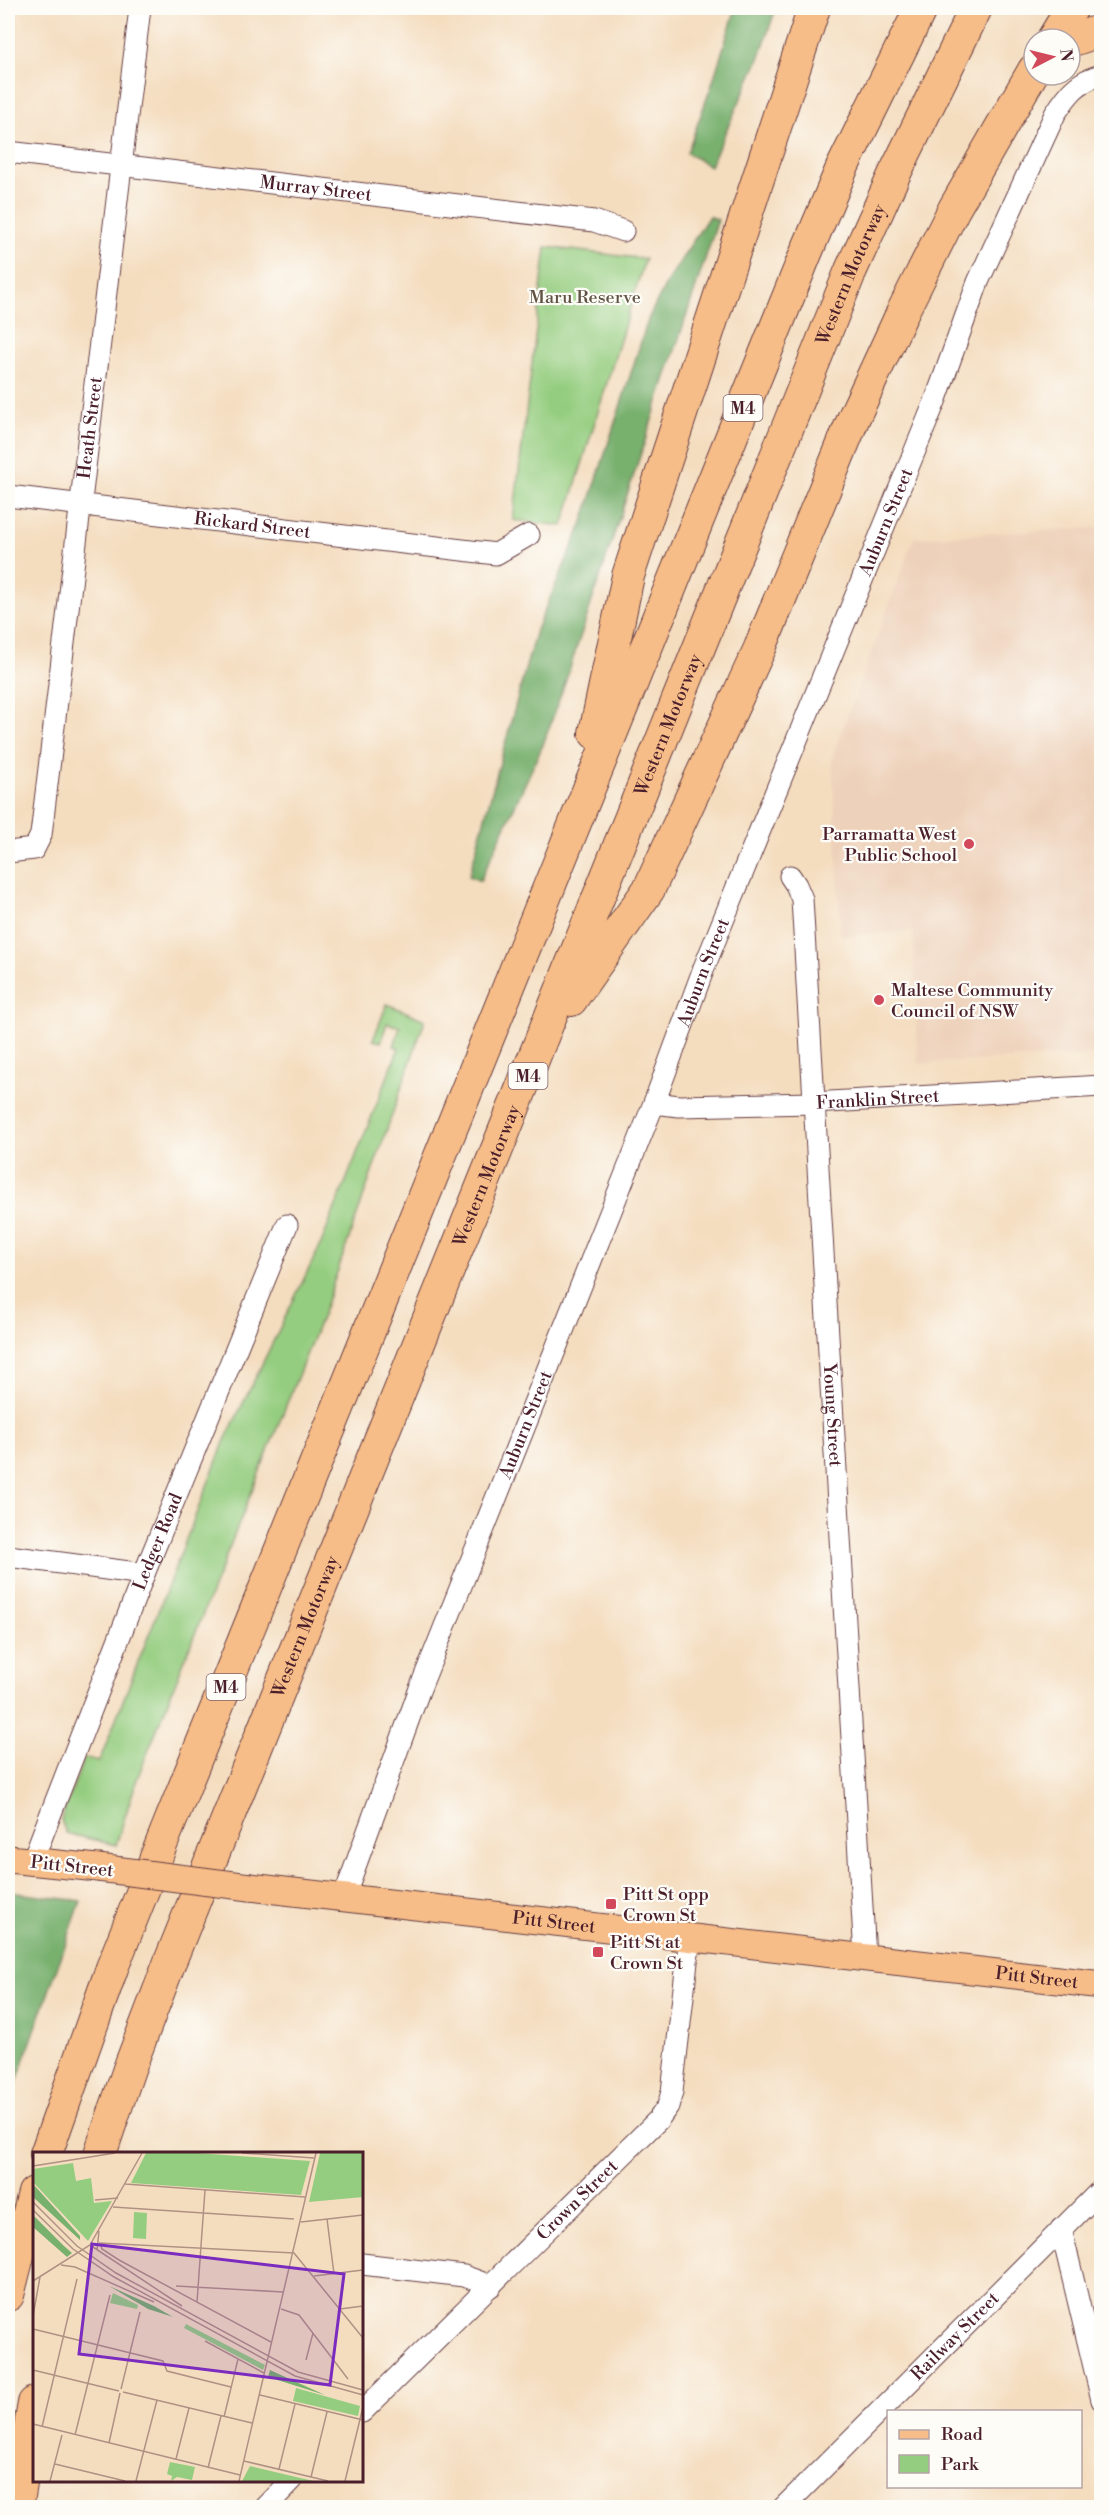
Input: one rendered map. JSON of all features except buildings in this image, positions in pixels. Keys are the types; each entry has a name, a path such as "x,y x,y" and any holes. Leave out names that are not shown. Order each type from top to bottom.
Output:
{"highway":[{"name":"M4","path":"579,813 628,576 814,8"},
{"name":"M4","path":"47,2152 76,2065 134,1915 842,168 921,8"},
{"name":"Western Motorway","path":"101,2152 129,2069 171,1959 852,270 894,175 976,8"},
{"path":"1060,27 1072,8"},
{"path":"1082,37 1101,30"},
{"path":"540,1045 649,889 760,648 854,417 904,309 954,209 1024,87"},
{"path":"1005,118 1030,87"},
{"path":"8,2295 33,2197"},
{"path":"17,2508 33,2409"}],"main road":[{"name":"Pitt Street","path":"20,1860 1101,1985"}],"street":[{"name":"Heath Street","path":"8,852 34,849 41,835 140,8"},
{"name":"Auburn Street","path":"344,1897 431,1659 654,1103 705,965 936,399 978,282 1055,114 1071,91 1082,81 1101,75"},
{"name":"Murray Street","path":"8,152 594,220 623,231"},
{"name":"Rickard Street","path":"8,496 496,554 529,535"},
{"name":"Young Street","path":"790,876 801,899 865,1957"},
{"name":"Franklin Street","path":"654,1103 684,1106 813,1103 1101,1086"},
{"name":"Ledger Road","path":"20,1860 144,1574 287,1225"},
{"path":"8,1556 144,1574"},
{"name":"Crown Street","path":"363,2411 658,2120 668,2106 672,2092 690,1936"},
{"name":"Railway Street","path":"783,2508 1101,2189"},
{"path":"1061,2229 1101,2400"},
{"path":"363,2264 464,2276 491,2286"},
{"path":"265,2508 291,2482"}],"shaded area":[{"name":"Parramatta West Public School","path":"1101,527 1101,1054 918,1064 913,931 841,936 832,757 914,538"}],"green space":[{"path":"736,8 776,8 759,59 710,166 687,153"},
{"path":"709,216 718,220 566,680 543,745 480,881 469,876 536,630 582,525 649,317 667,282"},
{"name":"Maru Reserve","path":"546,247 645,259 563,526 513,520"},
{"path":"387,1004 425,1020 323,1313 137,1779 116,1845 66,1833 61,1820 84,1758 99,1762 225,1440 320,1246 399,1048 394,1046 400,1027 387,1023 381,1042 373,1040"},
{"path":"8,1892 81,1901 8,2106"}],"place":[{"name":"Parramatta West Public School","path":"969,844"},
{"name":"Maltese Community Council of NSW","path":"879,1000"},
{"name":"Pitt St opp Crown St","path":"611,1904"},
{"name":"Pitt St at Crown St","path":"598,1952"}]}
